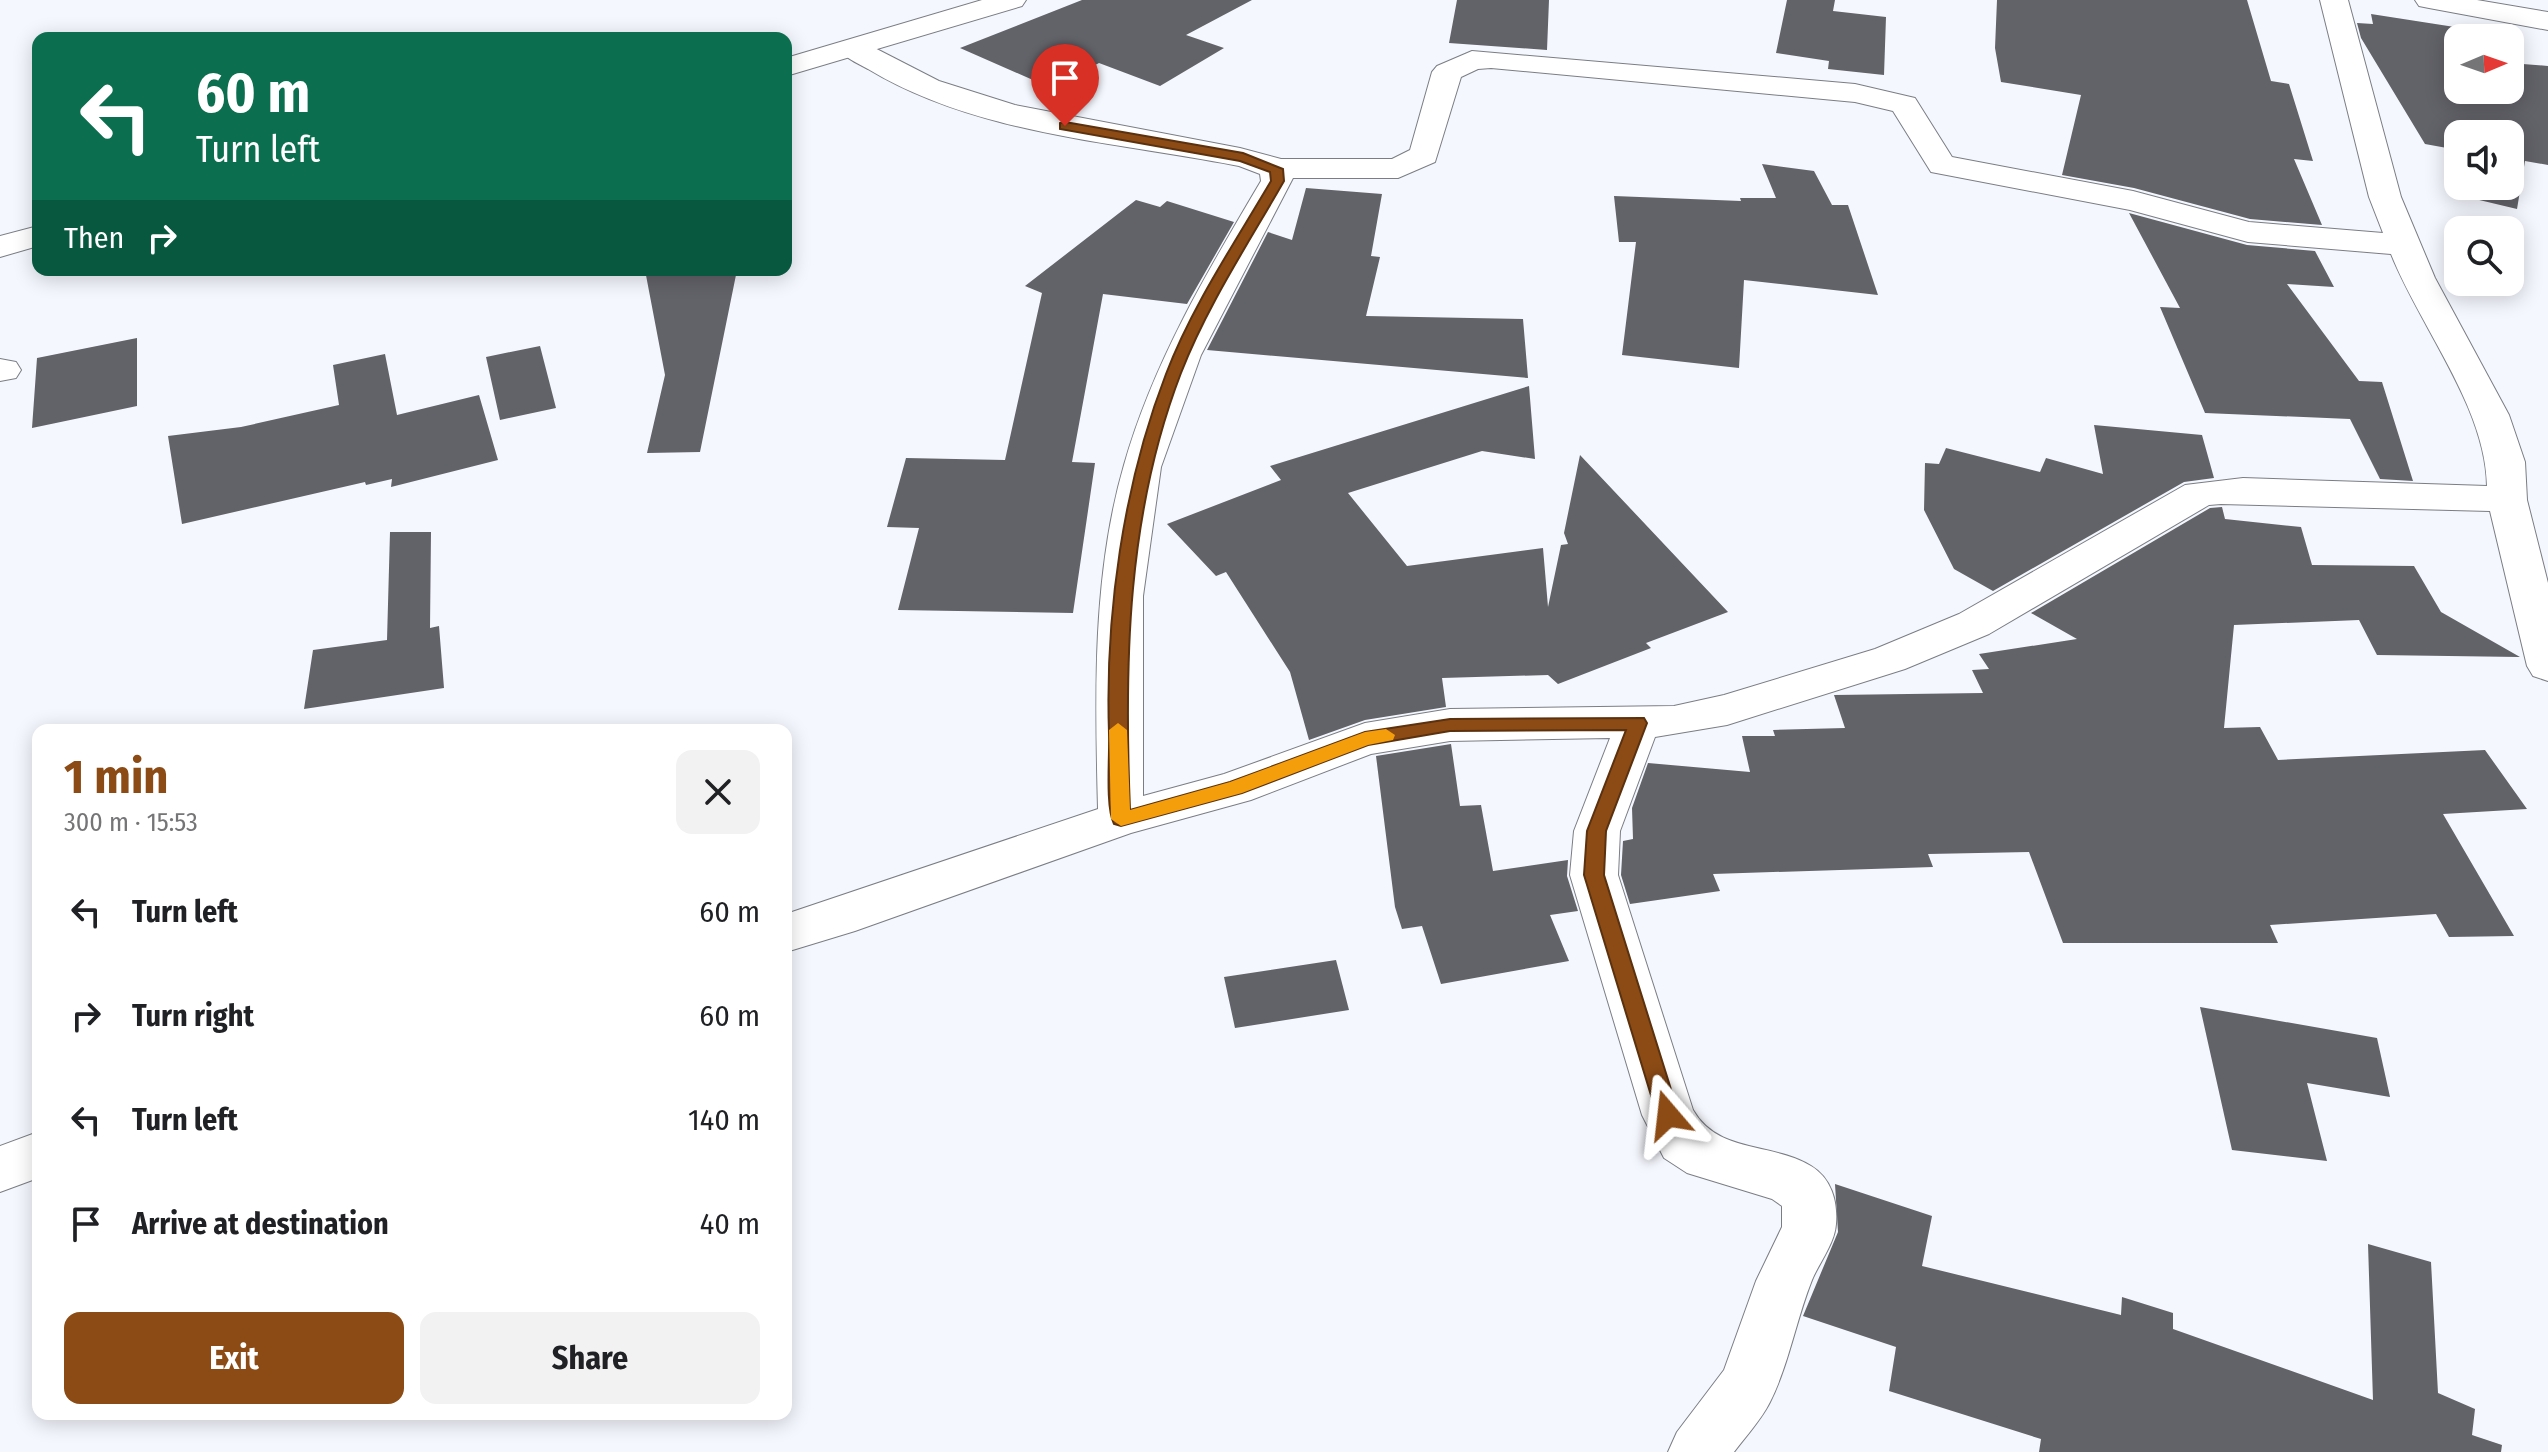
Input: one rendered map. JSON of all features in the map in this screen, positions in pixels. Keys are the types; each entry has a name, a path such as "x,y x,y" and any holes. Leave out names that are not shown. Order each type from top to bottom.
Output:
{"street":[{"path":"792,65 1012,0"},
{"path":"2334,0 2385,197 2418,278 2490,415 2506,462 2507,500 2548,666"},
{"path":"2429,0 2548,21"},
{"path":"853,48 888,72 1036,121 1243,157 1276,169 1398,168 1424,155 1447,72 1472,60 1491,59 1855,93 1904,104 1920,127 1927,150 1942,165 2133,201 2248,232 2404,245"},
{"path":"1121,819 1117,712 1127,561 1141,471 1173,373 1196,324 1277,181 1276,169"},
{"path":"0,247 32,238"},
{"path":"792,931 1121,819 1235,788 1365,739 1450,725 1638,723 1674,721 1727,710 1890,659 1974,624 2199,494 2235,488 2381,498 2470,496 2507,500"},
{"path":"1638,723 1597,831 1594,875 1668,1115 1683,1142 1706,1157 1788,1180 1801,1189 1809,1201 1809,1228 1784,1281 1748,1385 1698,1452"},
{"path":"0,1169 32,1157"}],"building":[{"path":"1082,0 1252,0 1186,35 1224,48 1160,86 1099,63 1063,82 1045,74 1033,80 960,48"},
{"path":"1457,0 1549,0 1547,50 1449,43"},
{"path":"1787,0 1835,0 1833,11 1886,17 1884,75 1828,69 1829,61 1776,53"},
{"path":"1997,0 2247,0 2271,81 2289,84 2313,161 2294,159 2322,225 2250,219 2134,188 2062,175 2081,95 2001,82 1995,48"},
{"path":"2371,14 2444,25 2444,104 2524,104 2524,64 2548,66 2548,165 2525,161 2524,167 2524,120 2444,120 2444,147 2425,144 2361,38 2357,23 2373,24"},
{"path":"1762,164 1814,171 1832,205 1848,205 1878,295 1744,280 1739,368 1622,355 1636,242 1619,242 1614,196 1741,201 1740,198 1776,198"},
{"path":"1306,188 1382,194 1371,256 1380,257 1366,316 1523,319 1528,378 1207,350 1268,232 1292,240"},
{"path":"1136,200 1160,207 1167,201 1234,222 1187,304 1103,294 1072,462 1095,463 1073,613 898,610 919,528 887,527 906,458 1005,460 1042,293 1025,286"},
{"path":"2479,200 2518,200 2517,209"},
{"path":"2129,213 2247,245 2315,251 2334,287 2287,284 2359,381 2382,382 2413,481 2380,479 2350,419 2205,413 2160,307 2180,308"},
{"path":"646,276 736,276 700,452 647,453 665,375"},
{"path":"137,338 137,406 32,428 37,358"},
{"path":"540,346 556,408 500,420 486,357"},
{"path":"385,354 397,415 479,395 498,460 391,487 392,479 366,485 365,482 182,524 168,436 241,427 339,405 333,365"},
{"path":"1529,386 1535,459 1482,451 1348,493 1407,566 1543,548 1548,607 1561,545 1568,544 1564,533 1580,455 1728,612 1646,643 1651,648 1558,684 1548,675 1442,678 1446,707 1365,720 1309,740 1290,672 1226,572 1216,576 1167,524 1281,480 1270,466"},
{"path":"2094,425 2202,435 2214,478 2184,482 1993,591 1954,569 1924,510 1925,463 1939,464 1946,448 2040,472 2046,458 2103,474"},
{"path":"2222,507 2225,519 2301,527 2312,565 2414,566 2441,612 2520,657 2377,655 2359,620 2234,625 2224,728 2260,727 2278,760 2485,750 2527,809 2443,814 2514,936 2449,937 2436,914 2270,925 2278,943 2063,943 2029,852 1928,854 1933,867 1713,874 1720,891 1630,904 1621,875 1623,841 1633,839 1632,808 1648,763 1750,772 1742,736 1775,736 1773,730 1845,728 1834,695 1983,693 1972,670 1989,669 1979,654 2077,639 2031,613 2210,508"},
{"path":"390,532 431,532 430,628 439,626 444,688 304,709 313,650 387,640"},
{"path":"1451,744 1460,806 1481,805 1493,871 1568,860 1567,876 1578,911 1550,915 1569,961 1441,984 1422,926 1402,929 1395,907 1376,756"},
{"path":"1336,960 1349,1010 1235,1028 1224,977"},
{"path":"2200,1007 2377,1038 2390,1097 2307,1083 2327,1161 2232,1150"},
{"path":"1835,1184 1932,1216 1922,1266 2121,1315 2122,1297 2173,1313 2173,1329 2373,1400 2368,1244 2431,1262 2438,1393 2475,1409 2472,1435 2502,1445 2501,1452 2039,1452 2041,1439 1889,1391 1896,1347 1803,1316 1838,1232"}],"slow traffic":[{"path":"1118,730 1121,819 1235,788 1365,739 1386,735"}],"route":[{"path":"1065,126 1243,157 1276,169 1277,181 1196,324 1173,373 1141,471 1127,561 1117,712 1121,819 1235,788 1365,739 1450,725 1638,723 1597,831 1594,875 1668,1115"}]}
